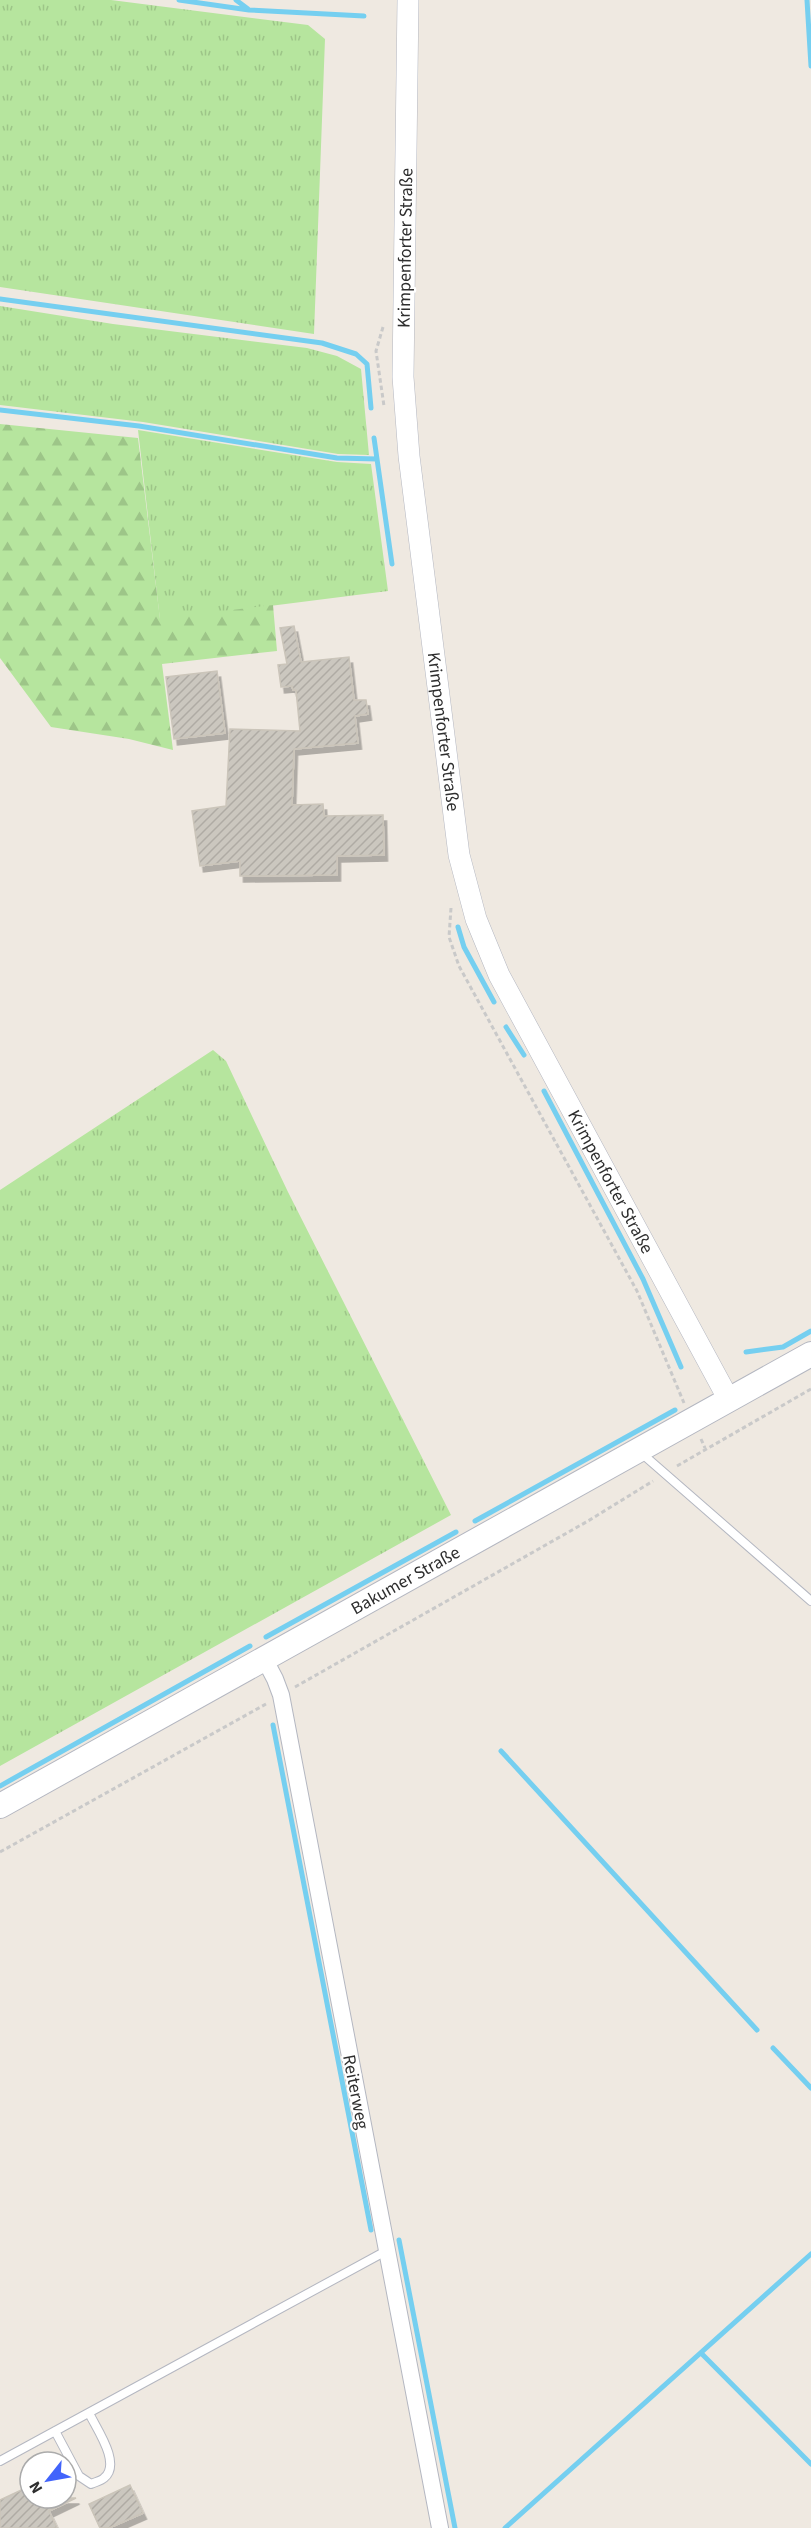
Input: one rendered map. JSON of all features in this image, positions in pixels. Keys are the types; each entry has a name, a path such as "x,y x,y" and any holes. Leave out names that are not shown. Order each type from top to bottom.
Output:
{"main road":[{"name":"Bakumer Straße","path":"0,1806 811,1354"}],"street":[{"name":"Krimpenforter Straße","path":"408,0 403,377 408,456 459,855 476,920 499,975 729,1400"},
{"name":"Reiterweg","path":"264,1659 281,1695 440,2528"}],"lane":[{"path":"639,1451 811,1601"},
{"path":"0,2461 386,2251"},
{"path":"55,2431 79,2476 91,2484 105,2478 111,2466 109,2452 89,2413"}],"path":[{"path":"459,966 637,1291 705,1448"},
{"path":"0,1852 588,1521 705,1448 811,1389"}],"green space":[{"path":"0,0 111,0 308,25 325,39 314,334 0,287"},
{"path":"0,306 113,324 307,348 337,356 361,369 369,455 338,454 143,422 0,405"},
{"path":"0,424 138,438 160,619 273,605 277,651 162,664 173,750 129,739 51,727 0,658"},
{"path":"138,430 337,462 371,464 388,591 160,620"},
{"path":"213,1050 226,1061 288,1192 451,1515 0,1766 0,1190"}],"building":[{"path":"294,626 301,662 349,657 354,700 366,700 368,714 355,716 358,743 294,749 292,805 323,804 324,816 383,815 384,855 337,856 337,875 240,876 240,861 200,866 192,811 226,806 230,729 300,731 296,690 293,690 292,686 281,687 278,665 287,664 280,628"},
{"path":"217,671 225,733 174,739 166,677"},
{"path":"130,2485 143,2513 109,2528 100,2528 89,2504"},
{"path":"18,2492 18,2510 51,2510 49,2511 57,2528 0,2528 0,2500"}],"waterway":[{"path":"179,0 249,10 364,16"},
{"path":"236,0 248,9"},
{"path":"807,0 811,66"},
{"path":"0,299 322,343 356,354 367,364 371,408"},
{"path":"0,410 139,426 337,458 377,459"},
{"path":"374,438 392,564"},
{"path":"458,927 464,947 494,1002"},
{"path":"506,1027 524,1055"},
{"path":"544,1091 643,1279 681,1367"},
{"path":"746,1352 783,1347 811,1331"},
{"path":"475,1521 675,1410"},
{"path":"266,1637 456,1532"},
{"path":"0,1786 250,1646"},
{"path":"273,1725 371,2230"},
{"path":"501,1751 757,2030"},
{"path":"773,2048 811,2088"},
{"path":"399,2240 455,2528"},
{"path":"505,2528 811,2254"},
{"path":"702,2354 811,2464"}]}
